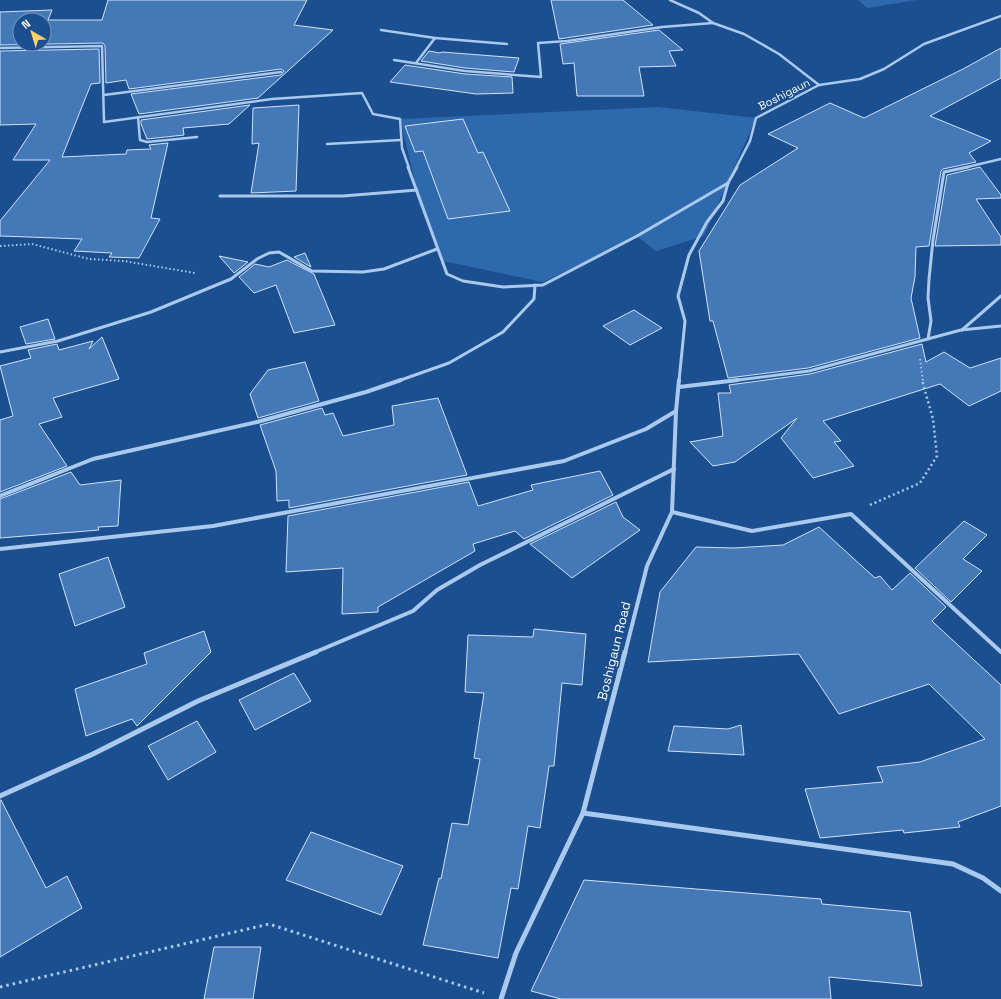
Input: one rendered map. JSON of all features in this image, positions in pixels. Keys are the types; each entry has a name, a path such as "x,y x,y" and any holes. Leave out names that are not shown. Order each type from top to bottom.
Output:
{"street":[{"name":"Boshigaun","path":"670,0 699,13 714,23 744,34 779,54 819,85 756,118 750,141 728,183 723,201 707,222 689,255 678,296"},
{"path":"819,85 866,76 884,69 924,44 1001,16"},
{"path":"394,60 465,71 541,77 538,43 567,41 662,27 714,23"},
{"path":"381,30 435,38 507,44"},
{"path":"416,63 435,38"},
{"path":"0,48 102,46 104,122 272,99 362,93 373,114 400,119 402,148 437,249 443,260 447,274 463,281 503,287 543,285 637,236 728,183"},
{"path":"104,95 282,72"},
{"path":"138,117 140,140 147,142 197,137"},
{"path":"327,144 401,140"},
{"path":"928,339 931,321 928,298 929,279 933,240 944,172 1001,159"},
{"path":"220,196 348,195 393,193 416,190"},
{"path":"0,352 58,341 151,312 231,279 257,259 269,253 278,252 312,271 363,272 384,269 437,249"},
{"path":"0,496 93,459 257,422 366,392 449,363 503,332 534,299 535,285"},
{"name":"Boshigaun Road","path":"501,999 516,953 583,813 647,566 672,512 676,411 685,321 678,296"},
{"path":"961,330 1001,296"},
{"path":"679,387 809,371 961,330 1001,326"},
{"path":"0,550 213,526 564,462 646,429 676,411"},
{"path":"0,796 93,754 198,701 413,611 437,590 480,565 674,469"},
{"path":"672,512 752,531 851,514 1001,652"},
{"path":"583,813 953,864 983,878 1001,891"}],"path":[{"path":"0,246 32,244 89,259 124,261 231,279"},
{"path":"851,514 920,483 937,456 933,419 923,384 920,360 928,339"},
{"path":"0,987 269,924 501,999"}],"shaded area":[{"path":"858,0 917,0 867,8"},
{"path":"658,107 756,118 704,236 656,251 638,237 543,282 443,261 417,190 400,119"}],"building":[{"path":"108,0 307,0 294,25 333,30 258,98 139,114 131,94 281,75 284,71 281,69 129,89 126,80 106,83 105,46 103,43 52,44 52,20 102,20"},
{"path":"551,0 623,0 653,25 559,39"},
{"path":"52,10 51,12 12,12 12,45 0,45 0,12"},
{"path":"659,30 683,50 669,51 676,66 639,67 644,96 577,96 574,63 563,64 560,44"},
{"path":"1001,48 1001,78 930,116 991,141 969,153 976,162 943,169 941,171 929,246 916,247 915,277 911,298 920,338 808,368 728,378 713,321 710,321 699,251 740,185 798,148 768,134 830,103 864,118 963,69"},
{"path":"99,49 100,83 91,84 62,157 126,154 127,150 151,149 149,145 168,143 151,218 160,219 139,258 109,257 112,253 74,251 82,239 0,236 0,221 50,160 13,160 36,124 0,125 0,51 52,52 52,50"},
{"path":"429,51 519,58 514,72 465,68 421,61"},
{"path":"405,65 465,74 512,77 513,93 476,94 390,82"},
{"path":"250,105 229,124 183,128 184,135 147,139 141,124 141,120"},
{"path":"299,105 296,191 251,193 259,143 252,144 253,108"},
{"path":"463,119 478,153 483,152 510,211 448,219 423,151 415,152 405,126"},
{"path":"980,167 1001,195 1001,198 976,199 1001,237 1001,245 935,246 947,175"},
{"path":"305,253 311,267 294,257"},
{"path":"219,256 248,262 234,273"},
{"path":"287,260 314,274 335,325 294,333 276,285 254,293 239,277 255,264 269,267"},
{"path":"634,310 662,328 630,345 603,326"},
{"path":"48,319 55,339 26,344 20,327"},
{"path":"102,337 119,379 53,398 62,417 39,424 67,466 0,492 0,420 13,416 0,366 31,358 28,350 57,344 59,350 93,341 89,349"},
{"path":"922,344 926,362 944,352 970,368 1001,358 1001,391 969,406 940,384 823,421 841,441 834,442 854,466 813,478 781,438 797,418 735,462 713,466 690,442 723,436 718,393 731,393 729,385 810,374"},
{"path":"305,362 319,401 258,418 250,394 268,370"},
{"path":"438,398 467,475 289,508 289,500 277,501 276,471 260,425 322,408 325,415 333,413 343,436 394,425 392,406"},
{"path":"600,471 613,495 524,539 515,531 473,544 475,551 378,607 378,612 342,614 343,568 286,572 288,516 469,482 478,506 533,490 531,485"},
{"path":"71,472 80,485 121,480 118,526 98,527 99,530 0,538 0,499"},
{"path":"616,502 623,517 640,530 572,578 530,544"},
{"path":"964,521 987,535 963,559 982,571 951,602 915,568"},
{"path":"819,527 875,578 880,576 892,590 910,573 946,607 932,621 1001,685 1001,806 958,822 960,827 904,833 903,830 820,838 805,789 883,782 877,767 920,762 985,739 929,684 839,714 799,654 648,662 660,592 696,547 734,548 783,545"},
{"path":"108,557 125,607 75,626 59,574"},
{"path":"534,629 586,634 582,685 562,683 554,766 549,766 540,828 528,826 518,889 511,888 498,958 423,945 439,878 441,879 452,823 468,825 480,759 474,758 484,693 465,692 468,635 533,637"},
{"path":"204,631 211,652 137,726 132,719 86,736 75,689 147,664 144,653"},
{"path":"294,673 311,701 255,730 239,700"},
{"path":"197,721 216,752 168,780 148,746"},
{"path":"741,725 744,755 668,751 674,726 728,729"},
{"path":"0,800 46,888 67,876 82,908 0,957"},
{"path":"311,832 403,866 381,915 286,880"},
{"path":"584,880 821,899 822,904 910,912 922,986 829,977 831,999 561,999 531,991"},
{"path":"214,947 261,947 253,999 204,999"}]}
